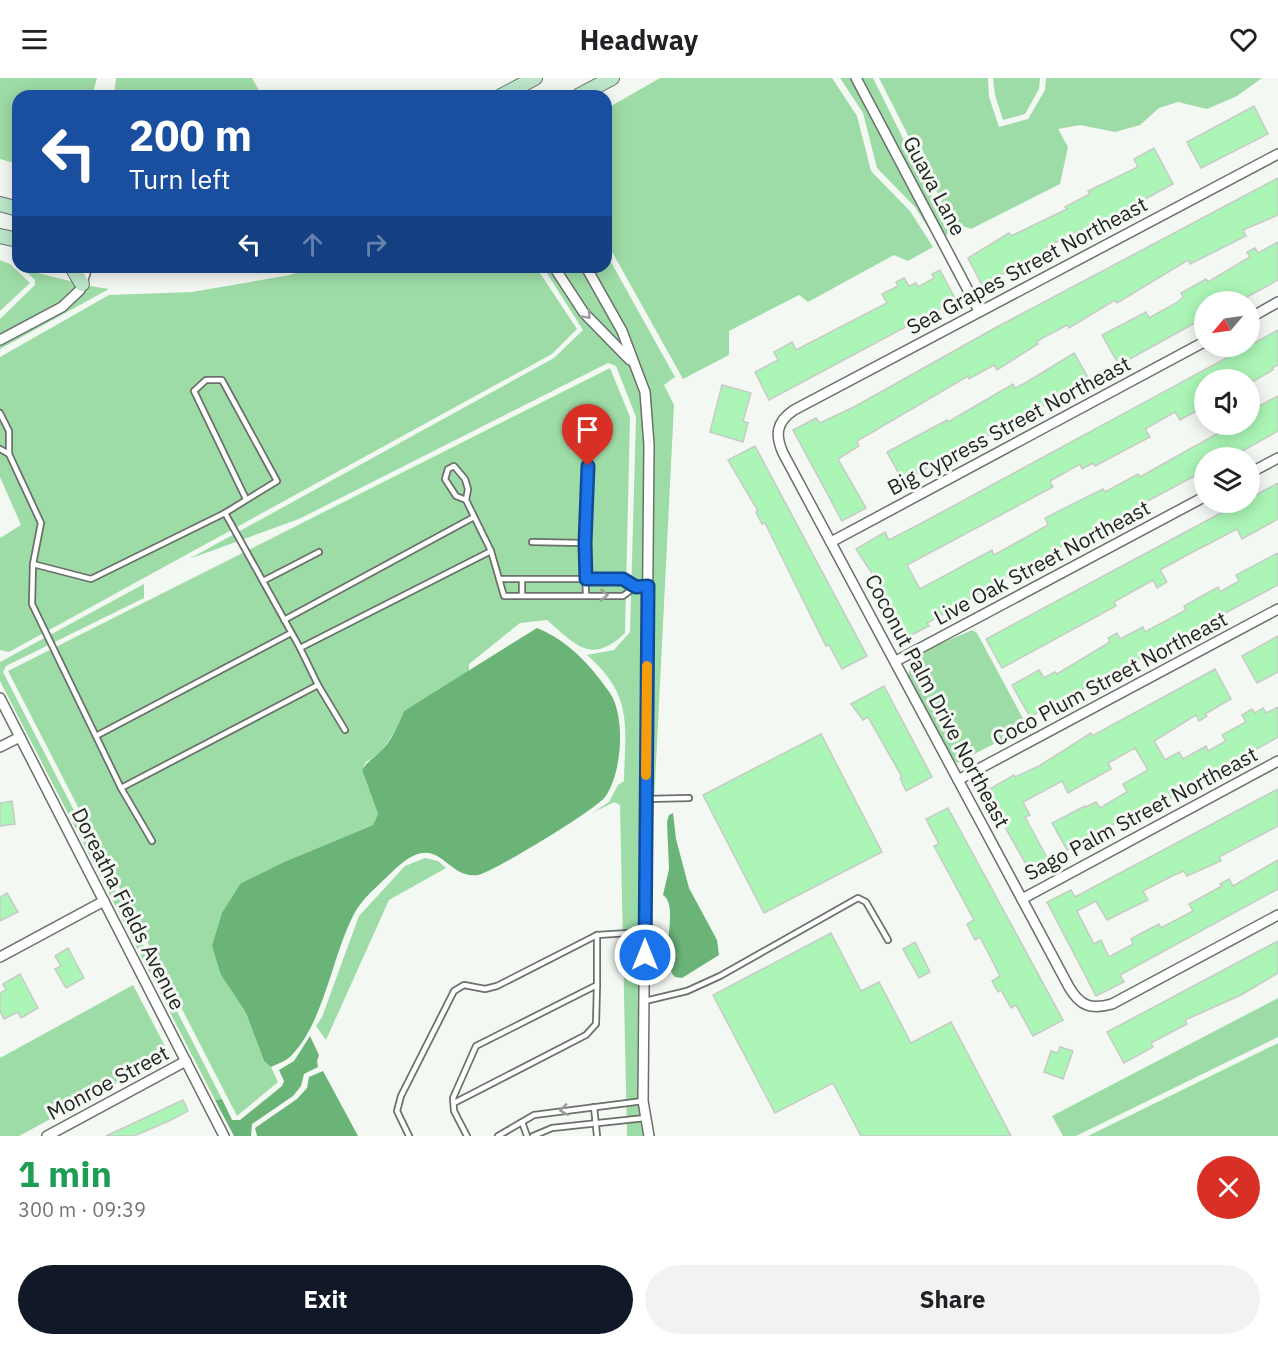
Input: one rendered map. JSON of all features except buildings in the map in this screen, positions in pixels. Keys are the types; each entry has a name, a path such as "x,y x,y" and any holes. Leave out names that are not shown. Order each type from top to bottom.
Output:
{"main road":[{"path":"512,90 535,78"},
{"path":"589,90 612,78"},
{"path":"76,273 82,284"}],"street":[{"name":"Guava Lane","path":"856,78 979,311"},
{"name":"Sea Grapes Street Northeast","path":"794,410 1278,154"},
{"path":"0,340 62,307 80,290 85,273"},
{"path":"558,273 584,313 634,366"},
{"path":"589,273 622,331 645,392 649,445 643,1101 649,1136"},
{"path":"1260,312 1278,302"},
{"name":"Big Cypress Street Northeast","path":"831,542 1194,347"},
{"name":"Coconut Palm Drive Northeast","path":"794,410 781,421 778,441 1075,997 1087,1007 1112,1004 1278,915"},
{"path":"1260,468 1278,458"},
{"name":"Live Oak Street Northeast","path":"896,661 1194,502"},
{"name":"Coco Plum Street Northeast","path":"958,780 1278,609"},
{"name":"Doreatha Fields Avenue","path":"0,698 224,1136"},
{"path":"0,747 20,737"},
{"name":"Sago Palm Street Northeast","path":"1022,898 1278,761"},
{"path":"0,957 104,901"},
{"name":"Monroe Street","path":"47,1136 186,1061"}],"lane":[{"path":"33,564 92,579 225,513 277,481 222,380 206,380 194,392 246,499"},
{"path":"0,413 9,431 9,454 41,523 33,564 32,604 121,788 152,841"},
{"path":"0,449 9,454"},
{"path":"466,500 456,496 446,479 448,469 454,466 465,479 466,500 491,551 504,596 522,594 623,596 636,587 648,586"},
{"path":"586,595 585,543 588,466"},
{"path":"225,513 318,685 345,730"},
{"path":"284,620 474,517"},
{"path":"532,542 585,543"},
{"path":"300,648 491,551"},
{"path":"263,581 319,552"},
{"path":"499,579 623,579 636,587"},
{"path":"522,579 522,594"},
{"path":"561,580 562,595"},
{"path":"96,736 291,633"},
{"path":"121,788 318,685"},
{"path":"646,799 689,798"},
{"path":"645,1002 687,991 720,976 858,898 866,902 888,940"},
{"path":"410,1136 397,1111 401,1096 454,991 464,985 485,989 497,986 597,935 645,932"},
{"path":"454,1103 586,1035 596,1024 597,935"},
{"path":"467,1136 454,1111 453,1098 476,1046 597,985"},
{"path":"498,1136 534,1115 643,1101"},
{"path":"594,1107 597,1136"},
{"path":"533,1136 552,1128 645,1118"},
{"path":"522,1122 527,1136"}],"shaded area":[{"path":"0,78 97,78 94,90 12,90 12,162 0,159"},
{"path":"116,78 252,78 259,90 115,90"},
{"path":"660,78 832,78 857,116 871,171 910,211 933,247 908,261 894,255 808,302 799,295 729,331 729,355 683,379 612,252 612,106"},
{"path":"840,78 873,78 946,225 956,230 936,240 915,207 877,168 863,113"},
{"path":"879,78 988,78 989,97 999,127 1028,119 1045,90 1046,78 1262,78 1237,96 1207,109 1178,102 1159,108 1140,125 1115,132 1080,125 1058,129 1068,147 1060,184 971,229 952,222"},
{"path":"993,78 1040,78 1039,89 1025,114 1003,120 995,95"},
{"path":"0,260 12,266 12,273 19,273 30,283 0,311"},
{"path":"612,264 675,377 664,385 674,405 641,1062 645,1136 627,1136 620,805 614,802 592,813 609,802 618,785 624,781 625,728 620,698 613,684 587,655 614,650 630,632 636,417 616,366 608,363 299,519 189,559 554,358 583,330 547,273 612,273"},
{"path":"28,273 74,282 77,292 90,286 109,289 0,349 0,319 35,285 35,280"},
{"path":"296,273 540,273 577,329 552,354 9,652 0,650 0,538 21,525 0,477 0,357 109,295 192,292"},
{"path":"610,368 630,417 625,633 613,643 593,650 575,643 547,620 520,623 469,664 469,672 404,711 397,728 381,752 366,762 362,770 378,814 373,825 284,862 241,883 221,975 246,1013 264,1061 271,1067 278,1082 237,1116 8,671"},
{"path":"144,584 144,598 6,666 3,672 222,1099 215,1100 0,681 0,662"},
{"path":"537,628 549,633 578,655 603,683 615,703 620,745 615,774 605,797 544,840 503,864 478,875 466,874 457,870 431,854 421,853 408,859 371,892 356,910 312,1026 291,1056 271,1067 264,1061 246,1013 221,975 212,946 222,913 241,883 284,862 373,825 378,814 362,770 387,744 404,711"},
{"path":"972,630 977,633 1026,724 1015,733 957,763 952,758 908,676 911,667 924,653"},
{"path":"673,813 676,839 689,888 717,940 719,955 682,978 675,977 670,968 668,945 670,910 668,901 663,895 669,869 667,822 669,815"},
{"path":"425,858 438,861 446,868 389,900 326,1040 316,1026 322,1017 359,916 405,866"},
{"path":"133,985 166,1048 163,1058 19,1136 0,1136 0,1058"},
{"path":"1278,998 1278,1037 1076,1136 1063,1136 1052,1116"},
{"path":"310,1036 319,1055 318,1067 304,1074 301,1086 293,1096 252,1124 251,1136 234,1136 215,1100 222,1099 232,1120 240,1120 282,1086 284,1081 279,1070 294,1061"},
{"path":"1278,1043 1278,1136 1088,1136"},
{"path":"323,1071 358,1136 257,1136 255,1128 297,1099 307,1088 309,1077"}],"slow traffic":[{"path":"646,775 647,666"}],"route":[{"path":"588,466 586,579 623,579 636,587 648,586 645,955"}]}
